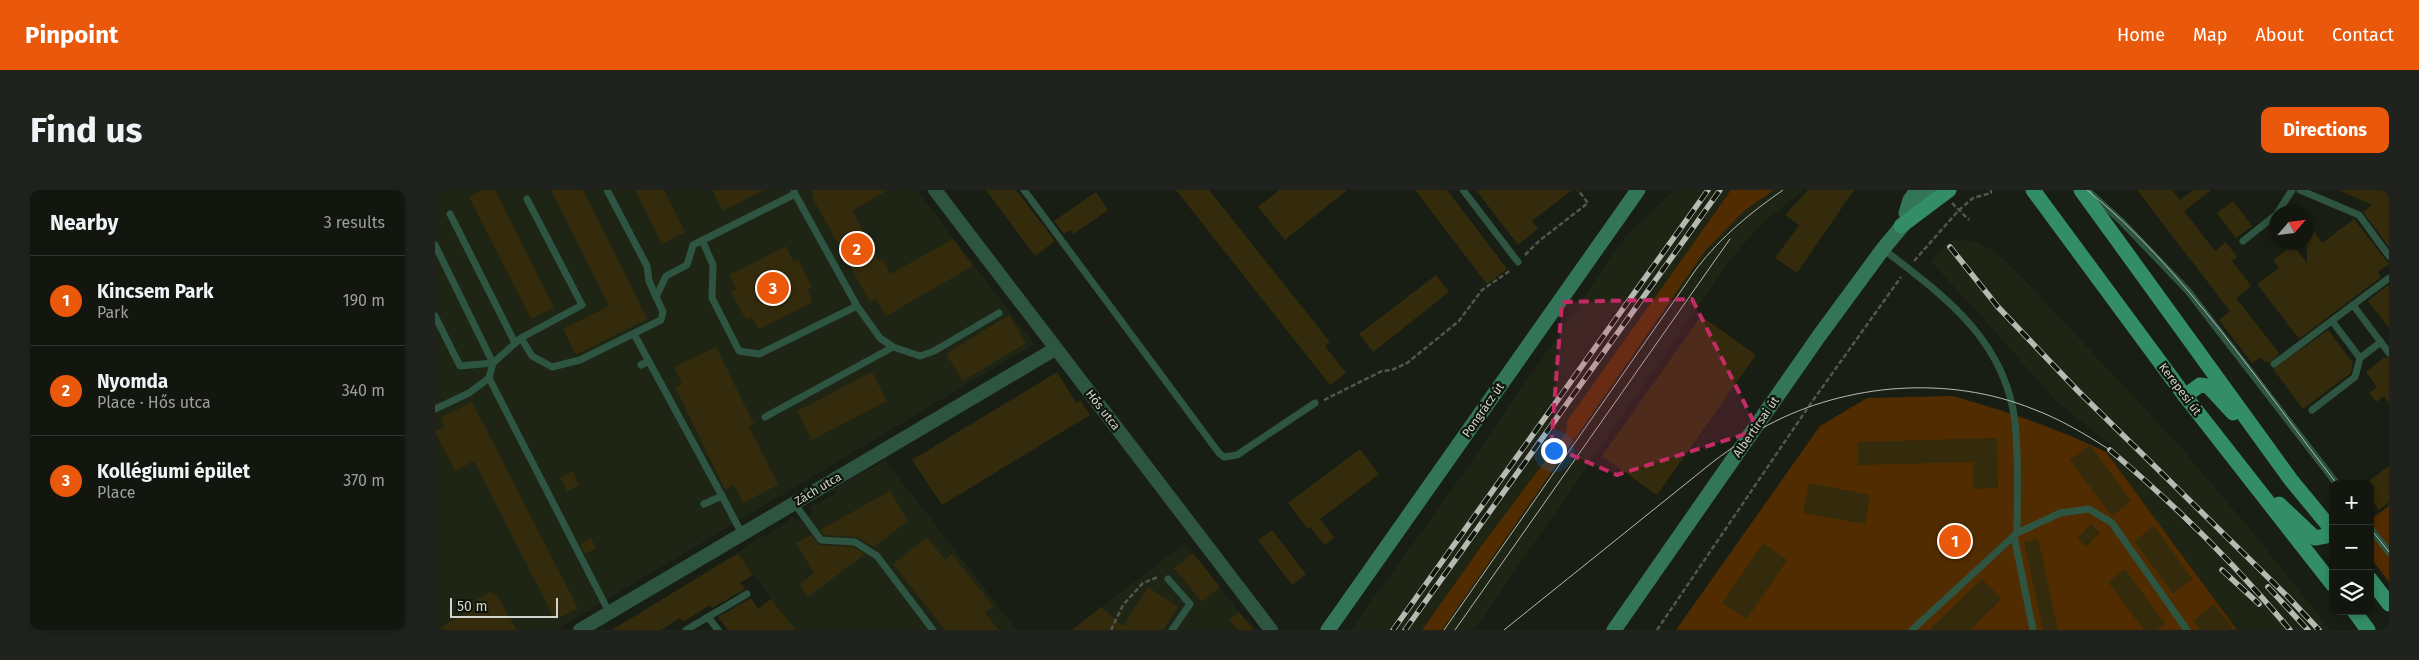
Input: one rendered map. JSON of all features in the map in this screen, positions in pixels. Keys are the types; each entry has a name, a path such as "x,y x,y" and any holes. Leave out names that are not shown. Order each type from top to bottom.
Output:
{"main road":[{"path":"2081,190 2291,480"},
{"path":"1901,226 1941,191"},
{"name":"Kerepesi út","path":"2032,191 2185,396 2329,580"},
{"path":"2185,396 2200,385 2208,386 2291,480 2329,527"},
{"path":"2243,470 2315,538 2329,534"},
{"path":"2374,585 2389,604"},
{"path":"2357,615 2368,630"}],"street":[{"name":"Hős utca","path":"935,190 1271,630"},
{"name":"Pongrácz út","path":"1328,630 1638,190"},
{"name":"Albertirsai út","path":"1614,630 1819,336 1901,226 1910,200 1917,190"},
{"name":"Zách utca","path":"588,628 609,612 1055,349"}],"lane":[{"path":"450,214 518,341 532,356 552,367 580,360 661,320 663,312 649,281 647,266 607,190"},
{"path":"1024,190 1219,453 1225,457 1237,455 1315,403"},
{"path":"1463,190 1518,262"},
{"path":"2087,190 2121,221 2188,290 2334,480"},
{"path":"2282,205 2292,190"},
{"path":"2300,190 2359,215 2389,256"},
{"path":"656,297 666,276 687,265 693,245 794,192 857,306 880,338 893,347 921,356 934,351 999,313"},
{"path":"435,410 469,393 489,378 493,363 518,341 582,305 527,199"},
{"path":"2243,241 2269,220"},
{"path":"702,240 713,265 712,298 739,351 759,354 857,306"},
{"path":"435,245 493,363"},
{"path":"1883,249 1951,302 1976,328 2003,374 2015,422 2015,535 2033,630"},
{"path":"2274,364 2389,278"},
{"path":"2353,305 2389,353"},
{"path":"435,316 460,366 493,363"},
{"path":"2332,321 2360,358"},
{"path":"634,334 742,534"},
{"path":"2312,410 2355,378 2360,358 2381,342"},
{"path":"765,417 893,347"},
{"path":"641,365 649,361"},
{"path":"489,378 609,612"},
{"path":"704,504 722,496"},
{"path":"794,503 821,540 855,542 877,556 933,630"},
{"path":"1912,630 2015,535 2060,513 2089,509 2112,523 2187,630"},
{"path":"2374,533 2389,552"},
{"path":"1168,579 1189,604 1172,630"},
{"path":"686,630 747,594"},
{"path":"709,617 718,630"}],"path":[{"path":"1315,403 1328,399 1382,371 1392,370 1407,363 1459,322 1483,290 1507,275 1539,240 1588,203 1578,190"},
{"path":"1657,630 1809,406 1908,268 1959,210 1973,198 1991,193 1991,190"},
{"path":"1941,191 1969,220"},
{"path":"1111,630 1123,605 1143,583 1163,575 1168,579"}],"highlighted area":[{"path":"1692,299 1758,430 1617,475 1551,446 1562,302"}],"shaded area":[{"path":"435,190 917,190 1034,344 556,630 435,630"},
{"path":"1674,190 1731,190 1567,421 1566,433 1482,545 1422,630 1351,630 1455,485 1627,235"},
{"path":"1731,190 1774,190 1745,210 1705,251 1442,630 1422,630 1482,545 1566,433 1567,421"},
{"path":"1774,190 1804,190 1758,227 1725,267 1474,630 1442,630 1705,251 1745,210"},
{"path":"1955,240 1976,241 1998,254 2031,287 2176,442 2260,541 2330,630 2237,630 2106,452 2114,447 2055,400 1931,262 1945,244"},
{"path":"1953,396 2031,421 2069,435 2106,452 2237,630 1676,630 1820,426 1867,398"},
{"path":"885,460 1017,630 796,630 771,599 738,553 764,534 766,537 793,516 797,521 812,513 810,507 836,494 834,489"},
{"path":"2389,506 2389,582 2374,562 2374,517"},
{"path":"1185,543 1245,620 1247,618 1257,630 1072,630"}],"building":[{"path":"483,190 495,190 554,308 531,319 469,197"},
{"path":"551,190 583,190 647,319 576,355 563,329 609,306"},
{"path":"635,190 664,190 685,232 662,244"},
{"path":"712,190 764,190 723,211"},
{"path":"811,190 888,190 852,211 879,261 883,259 890,274 953,239 973,266 886,316 876,299 870,302 812,197 814,196"},
{"path":"986,190 1016,190 1055,241 1035,256"},
{"path":"1176,190 1209,190 1330,342 1325,346 1346,373 1330,385"},
{"path":"1279,190 1347,190 1285,240 1258,207"},
{"path":"1415,190 1447,190 1507,269 1487,284"},
{"path":"1476,190 1572,190 1532,221 1538,229 1518,245"},
{"path":"1808,190 1854,190 1797,273 1775,258 1799,225 1785,215"},
{"path":"2137,190 2172,190 2180,200 2193,190 2211,190 2184,211 2215,251 2226,242 2237,257 2232,261 2251,286 2236,298 2279,353 2269,363 2267,361 2265,363 2261,357 2252,363 2219,320 2230,311"},
{"path":"2338,190 2389,190 2389,247 2363,212 2372,205"},
{"path":"1096,192 1108,210 1073,234 1070,230 1064,234 1054,221"},
{"path":"2233,201 2252,226 2236,238 2217,213"},
{"path":"2354,219 2389,264 2378,272 2381,277 2299,339 2257,284 2279,268 2273,260 2286,250 2297,250 2307,263 2307,250 2314,250 2314,232 2322,243"},
{"path":"786,246 793,261 798,259 812,287 807,289 813,302 759,329 752,317 746,320 731,292 736,289 729,275"},
{"path":"1436,275 1449,292 1373,352 1359,334"},
{"path":"2388,285 2389,287 2389,328 2368,301"},
{"path":"1009,315 1026,343 963,381 946,354"},
{"path":"1701,316 1756,355 1657,495 1602,456"},
{"path":"2328,330 2353,363 2351,373 2303,409 2273,369"},
{"path":"716,347 754,424 749,427 778,485 743,503 734,485 725,490 675,387 682,384 674,367"},
{"path":"2385,357 2389,358 2389,403 2384,396 2376,402 2369,393 2377,387 2366,372"},
{"path":"872,372 887,401 812,440 797,411"},
{"path":"1057,372 1076,403 1080,400 1090,415 942,505 912,460"},
{"path":"472,402 578,608 555,620 474,461 455,471 435,432 445,426 440,418"},
{"path":"1997,438 1998,488 1974,489 1974,462 1858,465 1858,442"},
{"path":"2090,445 2131,501 2112,516 2070,460"},
{"path":"1360,449 1379,474 1320,519 1334,538 1325,545 1310,527 1308,529 1288,503"},
{"path":"2389,466 2389,502 2379,510 2374,503 2374,480 2370,480"},
{"path":"573,471 579,485 567,491 560,478"},
{"path":"1809,483 1870,495 1865,524 1803,513"},
{"path":"890,491 908,521 874,547 857,537 824,535 820,530"},
{"path":"2091,524 2100,533 2086,547 2077,538"},
{"path":"2154,526 2192,579 2173,594 2134,541"},
{"path":"1272,530 1306,574 1292,585 1258,540"},
{"path":"811,535 819,545 853,547 865,554 808,597 800,584 814,573 796,543"},
{"path":"927,537 945,560 952,554 993,606 985,613 999,630 945,630 893,564"},
{"path":"591,538 596,548 585,554 580,544"},
{"path":"2038,539 2058,630 2043,630 2024,542"},
{"path":"1763,543 1787,560 1747,619 1722,603"},
{"path":"738,553 753,575 740,583 745,589 712,608 710,605 683,622 680,618 661,630 612,630"},
{"path":"1193,553 1220,587 1202,602 1174,568"},
{"path":"2125,569 2165,624 2156,630 2144,630 2108,582"},
{"path":"1982,579 2002,599 1970,630 1929,630"},
{"path":"1148,587 1178,607 1163,630 1072,630 1101,607 1123,626"},
{"path":"491,591 494,595 496,594 517,630 437,630 470,610 467,605"},
{"path":"751,598 758,609 771,599 796,630 728,630 718,617"},
{"path":"2214,604 2234,630 2200,630 2193,621"},
{"path":"1239,612 1254,630 1238,630 1229,620"}],"tram line":[{"path":"1444,630 1697,268 1737,226 1783,190"},
{"path":"2087,190 2122,221 2188,291 2220,329 2334,480"},
{"path":"1455,630 1730,239"},
{"path":"1504,630 1714,461 1768,425 1799,411 1831,400 1899,388 1967,391 2001,398 2053,417 2110,450"},
{"path":"2374,533 2389,552"}],"railway":[{"path":"1393,630 1708,190"},
{"path":"1405,630 1720,190"},
{"path":"1950,247 1998,307 2078,391 2287,596 2319,630"},
{"path":"2110,450 2204,536 2290,630"},
{"path":"2222,570 2259,604"},
{"path":"2268,587 2308,630"}],"place":[{"name":"Nyomda","path":"857,249"},
{"name":"Kollégiumi épület","path":"773,288"},
{"name":"Kincsem Park","path":"1955,541"}]}
